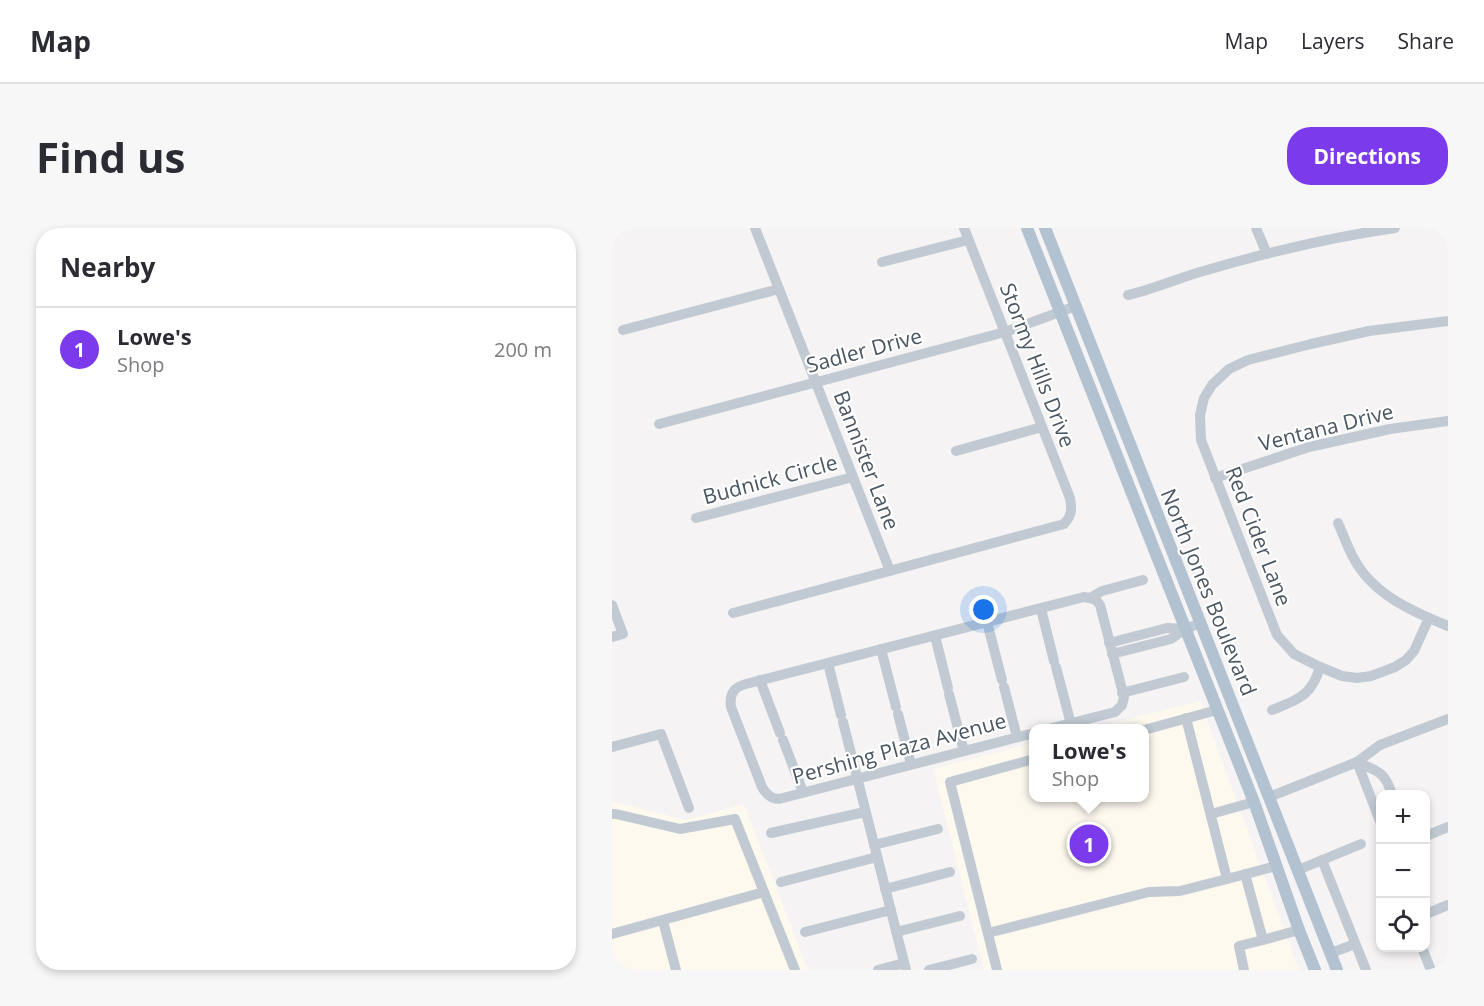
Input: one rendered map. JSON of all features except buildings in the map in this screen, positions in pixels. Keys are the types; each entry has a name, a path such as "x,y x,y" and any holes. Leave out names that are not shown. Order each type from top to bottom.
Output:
{"main road":[{"name":"North Jones Boulevard","path":"1027,228 1254,802 1315,970"},
{"name":"North Jones Boulevard","path":"1046,228 1337,970"},
{"path":"1254,802 1269,797"}],"street":[{"path":"612,229 617,228"},
{"name":"Bannister Lane","path":"755,228 890,571"},
{"name":"Stormy Hills Drive","path":"890,571 1064,524 1070,518 1072,510 1070,498 964,228"},
{"path":"1256,228 1267,254"},
{"path":"1128,295 1267,254 1363,230 1395,228"},
{"path":"882,262 968,240"},
{"path":"623,330 779,289"},
{"name":"Sadler Drive","path":"659,424 1005,333 1076,306"},
{"name":"Red Cider Lane","path":"1430,618 1414,651 1406,660 1371,676 1357,678 1342,676 1293,654 1277,635 1215,478 1201,440 1200,415 1204,398 1212,385 1229,369 1248,360 1369,332 1448,321"},
{"name":"Ventana Drive","path":"1215,478 1309,447 1390,429 1448,421"},
{"path":"956,451 1042,427"},
{"name":"Budnick Circle","path":"696,519 853,477"},
{"path":"1338,523 1353,558 1383,593 1395,602 1448,626"},
{"path":"733,613 890,571"},
{"path":"1090,598 1102,591 1143,580"},
{"path":"803,792 760,680 1084,597 1096,600 1100,604 1122,693 1123,701 1119,709 1110,714 1071,724 1041,609"},
{"path":"612,605 617,636"},
{"path":"987,622 1017,737"},
{"path":"1112,654 1171,639 1185,629 1201,623"},
{"path":"1109,643 1167,628 1185,629"},
{"path":"935,636 964,751"},
{"path":"881,649 911,764"},
{"path":"828,663 905,967 878,970"},
{"path":"1272,710 1305,694 1312,686 1320,667"},
{"path":"1122,693 1184,677"},
{"name":"Pershing Plaza Avenue","path":"760,680 735,689 730,698 731,707 762,787 765,793 774,799 1029,734"},
{"path":"1149,729 1217,710"},
{"path":"1186,718 1227,879"},
{"path":"1269,797 1357,762 1380,745 1448,719"},
{"path":"612,747 661,734 688,808"},
{"path":"998,970 950,782 1029,760"},
{"path":"1357,762 1385,777 1390,790"},
{"path":"1357,762 1376,811"},
{"path":"1211,814 1254,802"},
{"path":"771,833 865,812"},
{"path":"612,814 616,813 680,829 735,819 795,970"},
{"path":"1430,834 1448,827"},
{"path":"874,845 939,829"},
{"path":"1298,870 1361,844"},
{"path":"781,882 877,857"},
{"path":"1322,860 1365,969 1378,970"},
{"path":"988,933 1149,892 1180,891 1276,866"},
{"path":"885,889 950,872"},
{"path":"1245,874 1263,940"},
{"path":"612,934 764,892"},
{"path":"1430,912 1448,906"},
{"path":"805,932 891,910"},
{"path":"896,932 960,916"},
{"path":"663,921 676,970"},
{"path":"1244,970 1239,946 1299,930"},
{"path":"1331,953 1355,944"},
{"path":"1424,952 1431,970"},
{"path":"929,970 972,959"}],"shaded area":[{"path":"1200,701 1299,970 984,970 933,769 1029,744 1029,802 1149,802 1149,724 1108,724"},
{"path":"612,803 686,820 744,804 808,970 612,970"}],"place":[{"name":"Lowe's","path":"1089,844"}]}
